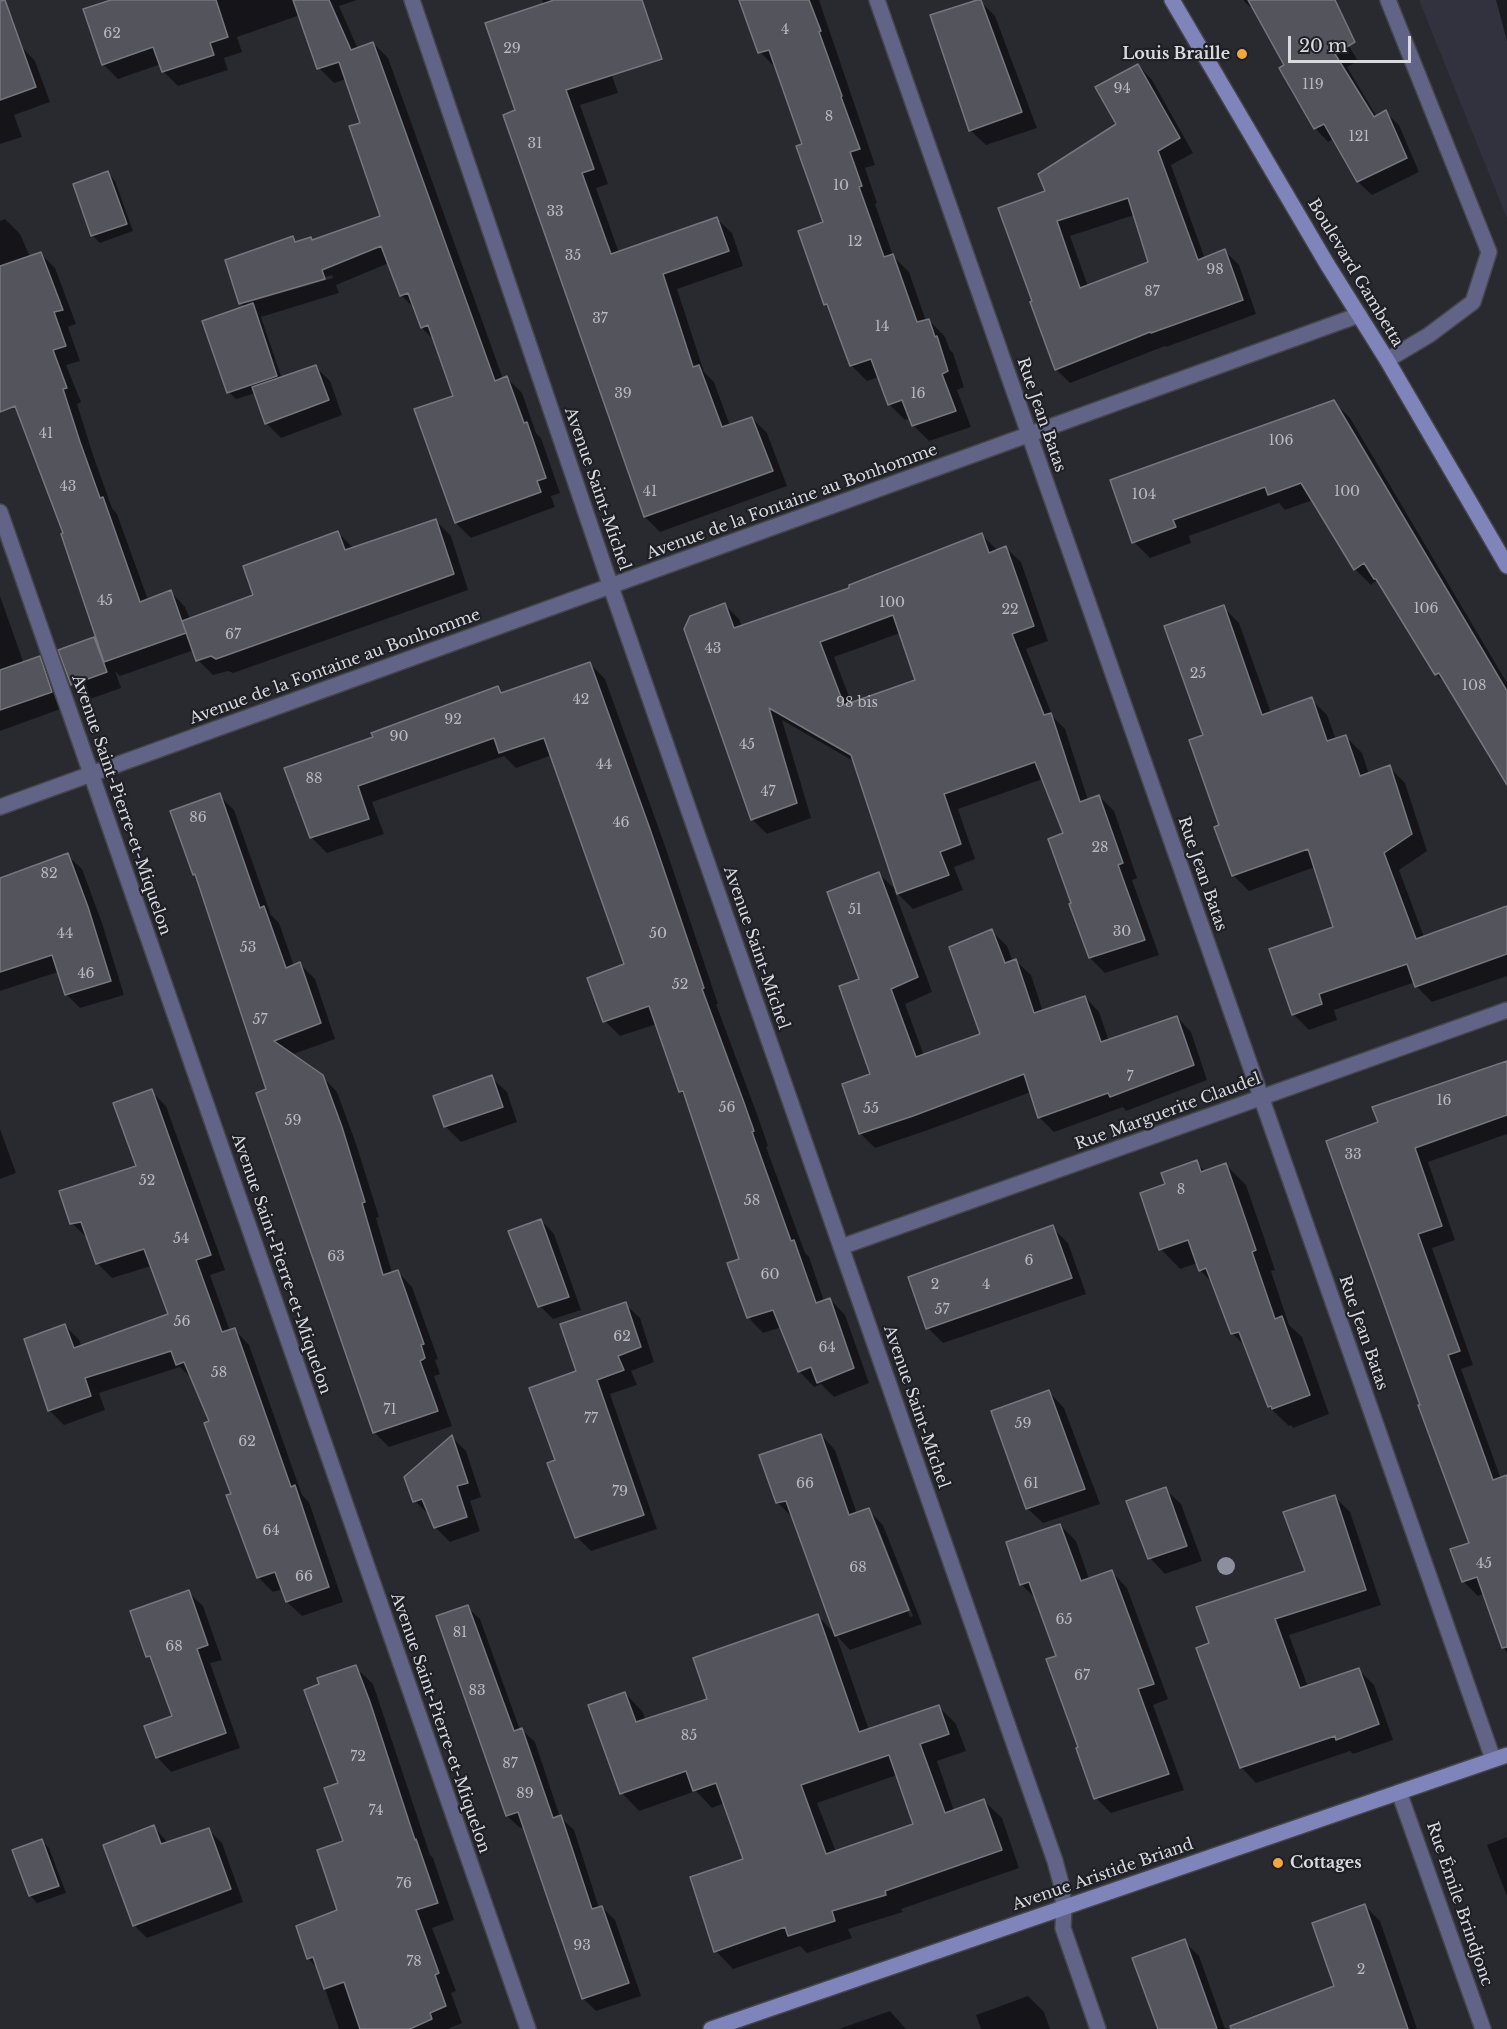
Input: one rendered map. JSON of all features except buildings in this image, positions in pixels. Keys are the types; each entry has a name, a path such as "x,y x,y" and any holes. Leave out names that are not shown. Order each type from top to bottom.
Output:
{"main road":[{"name":"Boulevard Gambetta","path":"1172,0 1507,566"},
{"name":"Avenue Aristide Briand","path":"711,2029 1500,1757"}],"street":[{"name":"Avenue Saint-Michel","path":"412,0 611,587 1055,1861 1064,1908 1063,1928 1098,2029"},
{"name":"Rue Jean Batas","path":"877,0 1262,1098 1500,1757"},
{"path":"1387,360 1429,335 1473,302 1489,252 1388,0"},
{"name":"Avenue de la Fontaine au Bonhomme","path":"0,807 1359,315"},
{"name":"Avenue Saint-Pierre-et-Miquelon","path":"0,512 528,2029"},
{"name":"Rue Marguerite Claudel","path":"841,1247 1507,1010"},
{"name":"Rue Émile Brindjonc","path":"1399,1792 1483,2029"}],"shaded area":[{"path":"1419,0 1507,0 1507,218"}],"place":[{"name":"Louis Braille","path":"1242,54"},
{"name":"Cottages","path":"1278,1863"}]}
